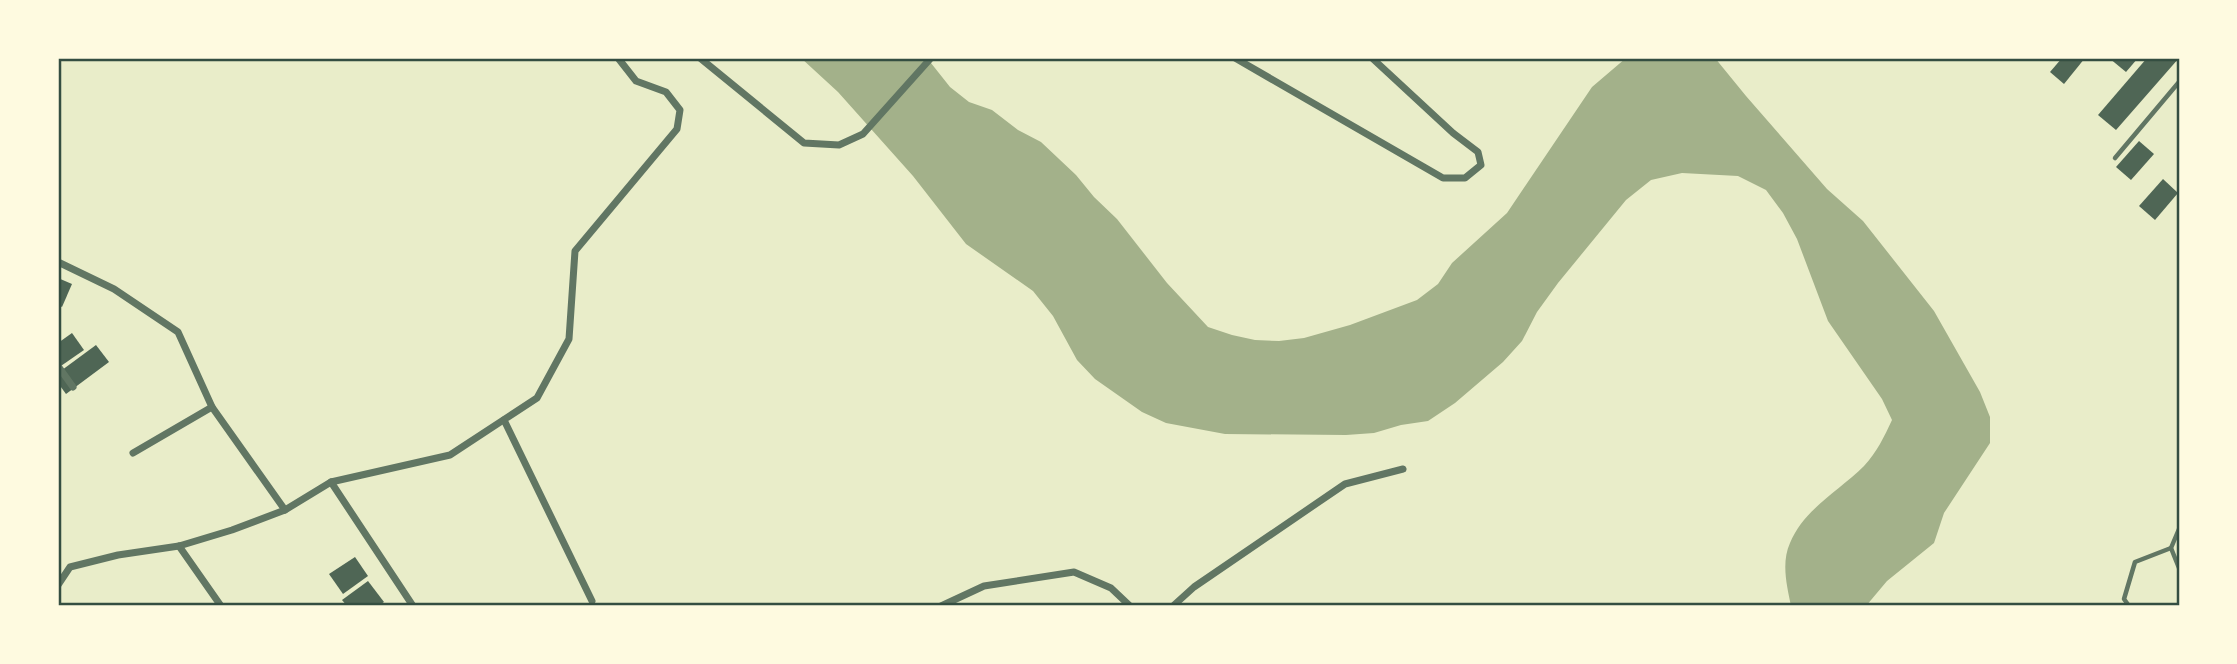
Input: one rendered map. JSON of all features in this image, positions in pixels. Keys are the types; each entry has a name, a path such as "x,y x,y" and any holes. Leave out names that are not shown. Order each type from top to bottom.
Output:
{"street":[{"path":"58,585 70,568 118,555 179,546 285,510 331,482 450,455 537,398 569,339 575,251 677,129 680,110 666,92 636,81 618,58"},
{"path":"700,58 804,143 839,145 863,134 931,58"},
{"path":"1235,58 1443,178 1465,178 1481,165 1478,152 1452,133 1372,58"},
{"path":"58,262 114,289 178,332 212,407 285,510"},
{"path":"58,366 73,387"},
{"path":"133,453 212,407"},
{"path":"504,419 592,601"},
{"path":"1172,606 1194,587 1345,484 1403,469"},
{"path":"331,482 413,606"},
{"path":"179,546 221,606"},
{"path":"941,606 984,586 1074,572 1111,588 1129,606"}],"lane":[{"path":"2115,158 2179,82"},
{"path":"2179,529 2171,548 2179,568"},
{"path":"2129,606 2124,599 2135,562 2171,548"}],"shaded area":[{"path":"801,58 927,58 950,87 969,102 992,110 1018,130 1041,142 1076,175 1117,219 1167,283 1208,327 1255,340 1279,341 1304,338 1350,325 1417,300 1438,284 1452,263 1507,213 1592,87 1626,58 1715,58 1827,189 1863,221 1934,311 1980,392 1990,417 1990,443 1944,513 1934,543 1887,581 1866,606 1791,606 1786,558 1796,531 1813,510 1869,461 1892,420 1882,399 1828,321 1797,239 1766,190 1738,176 1682,173 1651,180 1626,200 1558,283 1537,312 1522,341 1503,362 1455,403 1428,421 1374,433 1346,435 1225,434 1166,423 1142,412 1095,379 1077,360 1053,316 1033,291 966,244 913,176 838,92"}],"building":[{"path":"2062,58 2085,58 2064,84 2050,72"},
{"path":"2109,58 2138,58 2126,72"},
{"path":"2147,58 2179,58 2116,130 2098,115"},
{"path":"2139,141 2154,154 2131,180 2116,167"},
{"path":"2163,179 2178,193 2155,220 2139,206"},
{"path":"58,278 72,284 62,307 58,305"},
{"path":"72,333 84,350 58,368 58,343"},
{"path":"96,345 109,362 66,394 58,383 58,373"},
{"path":"355,557 368,576 343,594 329,574"},
{"path":"368,581 384,602 378,606 347,606 342,600"}]}
